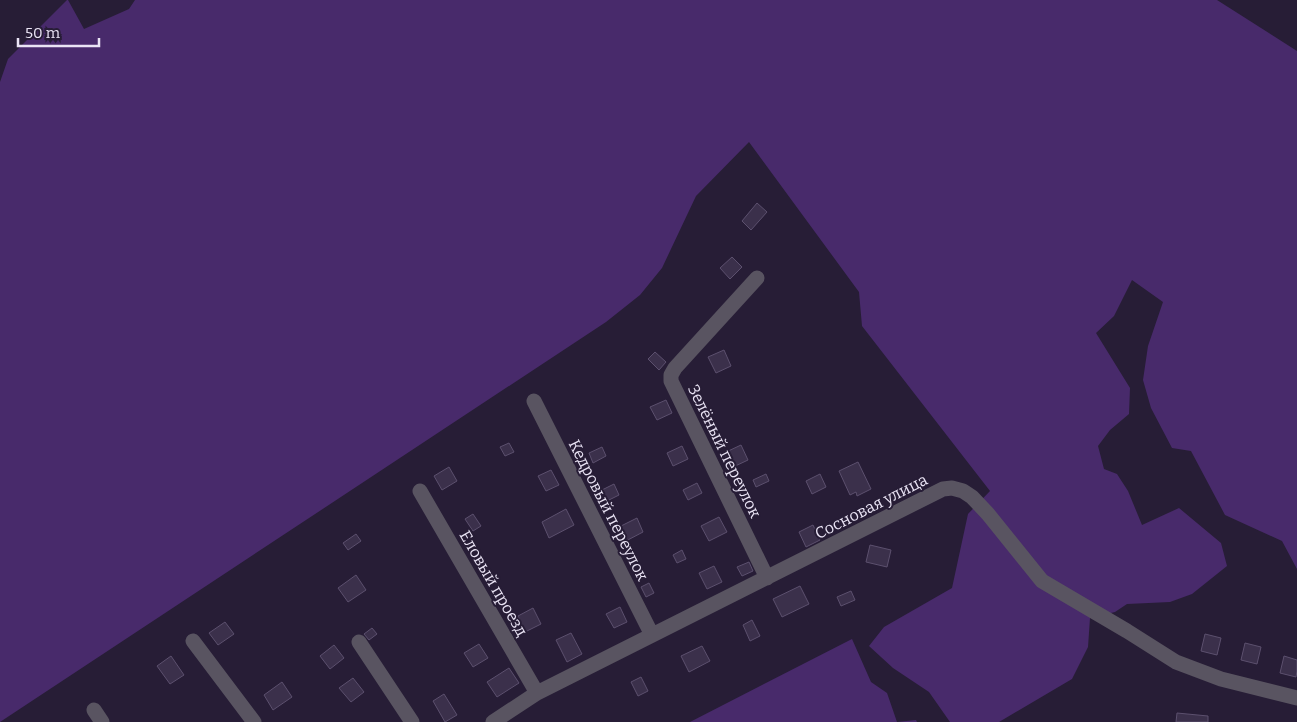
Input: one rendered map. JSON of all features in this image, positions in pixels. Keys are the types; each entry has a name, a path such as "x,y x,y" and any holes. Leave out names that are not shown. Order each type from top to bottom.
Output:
{"street":[{"name":"Зелёный переулок","path":"757,278 675,368 671,375 672,381 767,578"},
{"name":"Кедровый переулок","path":"534,401 652,635"},
{"name":"Сосновая улица","path":"493,722 537,693 943,489 952,488 963,491 972,497 1042,581 1176,662 1221,680 1297,698"},
{"name":"Еловый проезд","path":"420,491 537,693"},
{"path":"193,641 254,722"},
{"path":"359,642 412,722"}],"shaded area":[{"path":"67,0 84,29 129,9 135,0 1217,0 1297,51 1297,569 1282,541 1225,515 1191,451 1172,448 1151,408 1143,380 1148,346 1163,302 1132,280 1114,316 1096,333 1130,388 1129,414 1110,430 1098,446 1104,469 1117,474 1128,491 1142,525 1179,508 1221,543 1227,566 1192,594 1170,602 1127,604 1115,612 1090,618 1088,647 1072,679 999,722 950,722 929,692 893,668 869,646 884,627 952,588 968,514 990,491 862,326 859,292 749,142 696,196 662,268 640,295 606,322 0,722 0,82 8,59"},
{"path":"852,639 871,682 887,693 897,722 690,722"},
{"path":"916,720 917,722 897,722"}],"building":[{"path":"757,203 767,212 751,230 742,221"},
{"path":"732,257 742,267 730,279 720,268"},
{"path":"724,350 731,366 716,373 708,357"},
{"path":"655,352 666,362 659,370 648,359"},
{"path":"666,400 672,413 657,420 650,407"},
{"path":"509,443 514,452 505,456 500,447"},
{"path":"741,445 748,460 731,468 724,453"},
{"path":"682,446 688,459 673,466 667,453"},
{"path":"602,447 606,456 593,463 589,453"},
{"path":"858,462 871,489 857,496 856,492 850,495 839,471"},
{"path":"449,467 457,481 442,490 434,476"},
{"path":"551,470 559,485 546,491 538,476"},
{"path":"766,474 769,481 756,487 753,480"},
{"path":"820,474 826,487 812,494 806,481"},
{"path":"697,483 702,493 688,500 683,490"},
{"path":"614,484 619,495 607,501 602,490"},
{"path":"566,509 574,525 549,538 542,522"},
{"path":"473,514 481,526 473,531 465,519"},
{"path":"719,517 727,532 709,541 701,526"},
{"path":"637,518 643,532 624,542 617,528"},
{"path":"813,525 820,540 806,547 799,532"},
{"path":"356,534 361,541 348,550 343,543"},
{"path":"870,545 891,550 887,567 866,562"},
{"path":"682,550 686,559 677,563 673,555"},
{"path":"749,562 753,571 742,576 737,567"},
{"path":"714,566 722,582 707,589 699,573"},
{"path":"356,575 366,590 348,602 338,588"},
{"path":"649,583 654,593 646,597 641,587"},
{"path":"800,586 809,604 782,617 773,599"},
{"path":"851,591 855,600 841,606 837,597"},
{"path":"620,607 627,622 614,628 606,614"},
{"path":"533,608 541,624 525,632 518,616"},
{"path":"752,620 760,636 750,641 743,625"},
{"path":"225,622 234,634 218,645 209,633"},
{"path":"372,628 377,634 369,640 364,634"},
{"path":"571,633 582,654 567,662 556,640"},
{"path":"1205,634 1221,638 1217,655 1201,651"},
{"path":"1245,643 1261,647 1257,664 1241,660"},
{"path":"479,644 488,658 473,667 464,653"},
{"path":"334,645 344,658 330,669 320,656"},
{"path":"702,646 710,661 689,672 681,656"},
{"path":"171,656 184,675 170,684 157,666"},
{"path":"1284,656 1297,660 1296,677 1280,673"},
{"path":"509,668 519,683 497,697 487,682"},
{"path":"641,677 648,691 638,696 631,682"},
{"path":"353,678 364,692 351,702 339,688"},
{"path":"282,682 292,697 273,710 264,695"},
{"path":"444,694 457,715 445,722 433,701"},
{"path":"1177,713 1208,716 1208,722 1176,722"}]}
